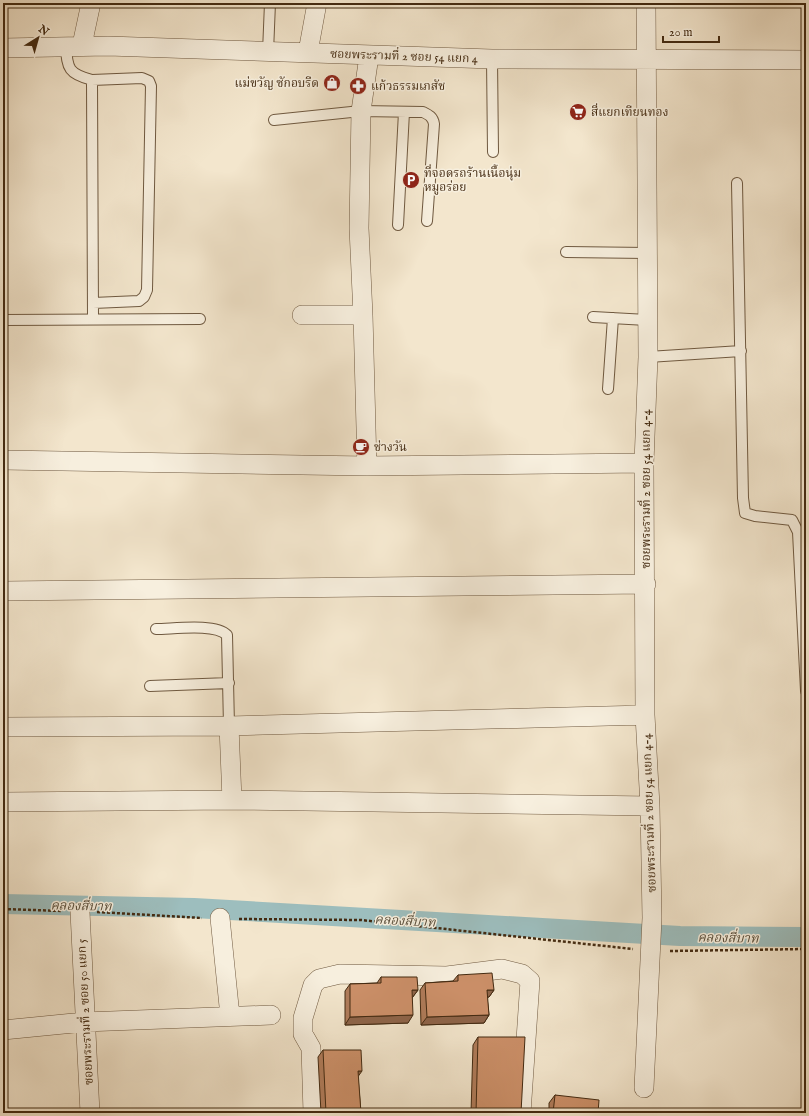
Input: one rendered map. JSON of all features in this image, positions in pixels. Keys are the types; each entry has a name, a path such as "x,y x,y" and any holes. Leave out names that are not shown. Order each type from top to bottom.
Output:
{"street":[{"path":"74,46 91,3"},
{"path":"308,52 317,3"},
{"name":"ซอยพระรามที่ 2 ซอย 54 แยก 4-4","path":"644,1088 652,918 650,806 645,715 646,584 644,463 648,357 646,3"},
{"name":"ซอยพระรามที่ 2 ซอย 54 แยก 4","path":"3,48 74,46 308,52 369,56 492,59 806,60"},
{"path":"367,466 364,315 359,228 361,110 369,56"},
{"path":"302,315 364,315"},
{"path":"3,460 367,466 644,463"},
{"path":"3,592 646,584"},
{"path":"3,728 229,726 645,715"},
{"path":"229,726 232,800"},
{"path":"3,802 232,800 650,806"},
{"name":"ซอยพระรามที่ 2 ซอย 50 แยก 5","path":"80,912 84,1022 90,1113"},
{"path":"220,918 230,1016"},
{"path":"313,1113 311,1048 302,1034 303,1018 313,985 319,979 340,974 447,976 502,969 522,974 530,981 521,1113"},
{"path":"3,1030 84,1022 271,1015"}],"lane":[{"path":"268,52 270,3"},
{"path":"74,46 67,64 72,73 79,77 92,80 142,78 149,81 151,86 147,290 144,297 139,301 93,303"},
{"path":"492,59 493,152"},
{"path":"92,80 93,318"},
{"path":"274,120 361,110 423,112 433,119 434,124 427,221"},
{"path":"398,225 404,112"},
{"path":"737,183 743,498 745,513 755,516 792,520 798,532 806,691"},
{"path":"566,252 647,253"},
{"path":"593,317 647,320"},
{"path":"3,320 93,318 200,319"},
{"path":"608,389 613,318"},
{"path":"648,357 741,350"},
{"path":"156,629 210,628 222,630 227,635 229,726"},
{"path":"150,686 229,683"}],"path":[{"path":"3,909 220,918 361,920 651,947 806,949"}],"building":[{"path":"492,973 494,990 487,990 489,1015 427,1017 425,983 458,981 458,975"},
{"path":"381,977 417,977 418,990 412,990 413,1015 350,1017 350,984 381,983"},
{"path":"478,1037 525,1037 521,1113 476,1113"},
{"path":"323,1050 361,1050 362,1071 358,1071 361,1113 326,1113"},
{"path":"555,1095 599,1100 598,1113 553,1113"}],"waterway":[{"name":"คลองสี่บาท","path":"3,904 194,908 680,936 806,937"}],"place":[{"name":"แม่ขวัญ ซักอบรีด","path":"332,83"},
{"name":"แก้วธรรมเภสัช","path":"358,86"},
{"name":"สี่แยกเทียนทอง","path":"578,112"},
{"name":"ที่จอดรถร้านเนื้อนุ่ม หมูอร่อย","path":"411,180"},
{"name":"ช่างวัน","path":"361,447"}]}
